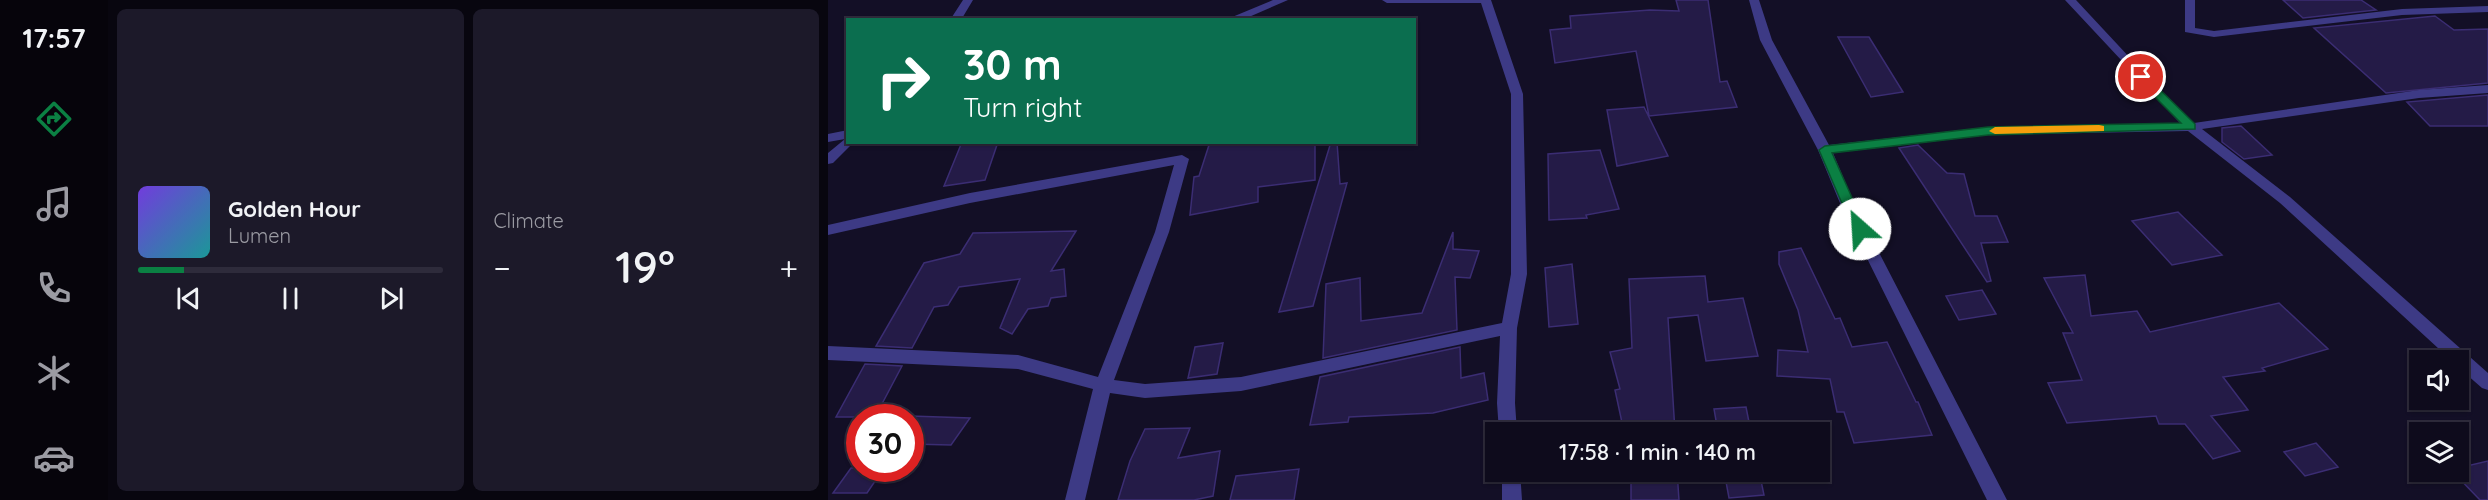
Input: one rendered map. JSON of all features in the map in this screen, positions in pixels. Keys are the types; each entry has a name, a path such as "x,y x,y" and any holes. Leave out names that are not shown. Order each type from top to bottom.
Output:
{"street":[{"path":"956,18 968,0"},
{"path":"1235,18 1283,0"},
{"path":"1387,0 1479,0"},
{"path":"1486,0 1517,94 1519,274 1509,328 1507,422"},
{"path":"1754,0 1766,40 1825,150 1849,208 1997,500"},
{"path":"2070,0 2155,92 2191,126 2285,200 2488,383"},
{"path":"2190,0 2189,30 2214,34 2402,12 2488,9"},
{"path":"2476,0 2488,9"},
{"path":"1825,150 1988,131 2191,126 2419,94 2488,89"},
{"path":"828,138 846,134"},
{"path":"828,160 846,144"},
{"path":"828,230 970,198 1182,159 1162,232 1103,385 1075,500"},
{"path":"828,353 1018,362 1103,385 1145,391 1241,384 1509,328"},
{"path":"1511,482 1512,500"}],"building":[{"path":"1676,0 1708,0 1720,82 1727,81 1737,107 1649,116 1636,51 1555,63 1550,30 1571,28 1570,16 1650,10 1679,11"},
{"path":"2283,0 2361,0 2376,10 2303,18"},
{"path":"2435,16 2454,30 2488,29 2488,83 2386,93 2314,28"},
{"path":"1838,37 1869,37 1903,92 1871,97"},
{"path":"2488,95 2488,126 2430,126 2407,102"},
{"path":"1644,107 1668,156 1617,166 1607,110"},
{"path":"2241,126 2272,155 2244,159 2222,142 2222,128"},
{"path":"961,144 997,144 985,180 944,186"},
{"path":"1209,144 1315,144 1315,180 1258,187 1258,202 1190,215 1194,177 1199,176"},
{"path":"1330,144 1337,144 1340,184 1347,183 1313,306 1279,312"},
{"path":"1918,145 1947,173 1964,174 1975,216 1997,216 2008,242 1981,243 1991,281 1987,282 1899,148"},
{"path":"1600,150 1619,209 1586,215 1587,218 1549,220 1548,154"},
{"path":"2178,212 2222,255 2172,265 2132,221"},
{"path":"1076,231 1051,271 1064,269 1066,296 1051,298 1048,306 1028,309 1012,334 1000,328 1020,279 959,287 948,305 934,307 912,348 876,346 924,263 960,254 973,233"},
{"path":"1453,232 1453,249 1479,251 1470,278 1455,277 1457,330 1323,358 1326,284 1360,278 1361,321 1422,313"},
{"path":"1801,248 1835,319 1840,318 1852,347 1887,342 1932,435 1854,443 1844,412 1837,412 1830,379 1777,376 1778,350 1808,352 1798,310 1779,264 1779,252"},
{"path":"1572,264 1578,324 1549,327 1545,268"},
{"path":"2085,275 2091,316 2137,311 2150,332 2279,303 2328,349 2262,368 2265,371 2223,377 2248,410 2211,416 2240,451 2213,459 2185,424 2159,424 2156,416 2067,423 2048,383 2082,380 2063,333 2073,333 2044,278"},
{"path":"1705,276 1708,302 1743,298 1758,356 1706,361 1698,315 1668,318 1674,422 1622,422 1615,390 1620,389 1610,352 1632,348 1629,279"},
{"path":"1982,290 1996,314 1959,320 1946,296"},
{"path":"1223,343 1217,374 1188,378 1195,347"},
{"path":"1460,347 1461,378 1484,373 1488,400 1433,413 1349,417 1348,422 1310,425 1320,377"},
{"path":"865,364 902,366 882,404 846,404 846,417 836,417"},
{"path":"1746,407 1749,422 1716,422 1714,409"},
{"path":"924,416 970,418 951,445 924,444"},
{"path":"1190,428 1178,458 1220,451 1213,496 1194,500 1118,500 1130,461 1145,429"},
{"path":"2316,443 2338,467 2305,476 2284,452"},
{"path":"2488,461 2488,500 2480,500 2463,482 2469,482 2469,465"},
{"path":"1299,469 1294,500 1230,500 1236,476"},
{"path":"846,475 846,482 874,482 867,493 833,493"},
{"path":"1631,482 1678,482 1679,500 1631,500"},
{"path":"1726,482 1761,482 1764,495 1729,498"}],"slow traffic":[{"path":"1995,131 2099,128"}],"route":[{"path":"1860,229 1825,150 1988,131 2191,126 2141,77"}]}
